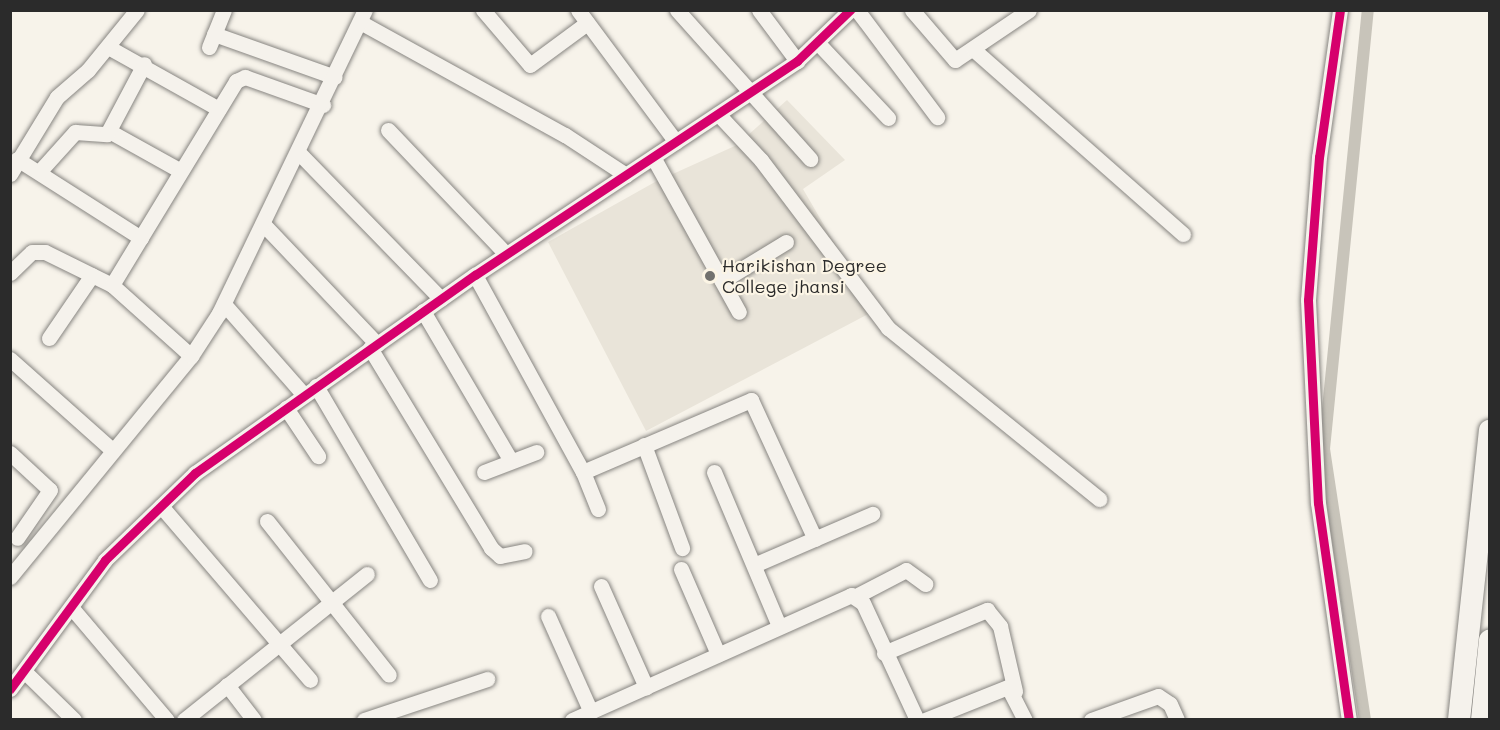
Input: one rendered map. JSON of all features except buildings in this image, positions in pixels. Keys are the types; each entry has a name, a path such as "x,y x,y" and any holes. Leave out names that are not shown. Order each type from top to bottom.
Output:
{"highway":[{"path":"1459,720 1490,431"},
{"path":"1482,720 1490,640"}],"street":[{"path":"10,174 17,159 57,97 108,47 137,10"},
{"path":"224,10 211,40 335,77"},
{"path":"483,10 530,65 583,17 676,142"},
{"path":"677,10 747,94 810,159"},
{"path":"759,10 797,61"},
{"path":"10,689 105,560 195,473 475,275 797,61 850,10"},
{"path":"857,10 937,117"},
{"path":"912,10 951,60 973,49 1020,13"},
{"path":"1340,10 1318,157 1308,300 1318,502 1349,720"},
{"path":"10,578 190,356 224,304 300,154 363,16 565,135 626,175"},
{"path":"817,42 888,118"},
{"path":"108,47 144,64 219,109"},
{"path":"973,49 1183,234"},
{"path":"39,172 75,132 101,136 109,132 144,64"},
{"path":"112,285 219,109 242,77 322,105"},
{"path":"718,114 761,160 888,328 1099,499"},
{"path":"388,130 506,254"},
{"path":"109,132 181,171"},
{"path":"300,154 441,299"},
{"path":"653,157 739,312"},
{"path":"17,159 141,238"},
{"path":"265,226 374,346 491,548 500,556 525,551"},
{"path":"722,281 786,242"},
{"path":"10,273 36,250 92,275 112,285 190,356"},
{"path":"49,338 92,275"},
{"path":"475,275 583,472 598,509"},
{"path":"224,304 310,391 430,580"},
{"path":"423,311 511,461"},
{"path":"10,358 112,450"},
{"path":"583,472 751,400 815,539"},
{"path":"286,408 318,456"},
{"path":"644,445 682,548"},
{"path":"484,472 536,452"},
{"path":"10,453 50,490 14,535 32,549"},
{"path":"714,472 779,626"},
{"path":"161,506 310,680"},
{"path":"754,565 872,514"},
{"path":"267,521 333,601 389,675"},
{"path":"681,569 718,654"},
{"path":"572,720 779,626 858,596 906,570 925,584"},
{"path":"184,720 367,574"},
{"path":"601,586 646,687"},
{"path":"858,596 917,720"},
{"path":"71,607 167,720"},
{"path":"885,653 987,610 1000,626 1015,691 1025,720"},
{"path":"548,616 591,712"},
{"path":"24,671 74,720"},
{"path":"364,720 393,715 487,679"},
{"path":"227,685 254,720"},
{"path":"925,720 995,690 1015,691"},
{"path":"1091,720 1158,696 1170,704 1177,720"}],"shaded area":[{"name":"Harikishan Degree College jhansi","path":"787,100 845,160 803,189 874,311 646,431 548,242 655,182 737,145"}],"waterway":[{"path":"1365,720 1324,449 1368,10"}],"cycle path":[{"path":"10,689 105,560 195,473 475,275 797,61 850,10"},
{"path":"1340,10 1319,157 1308,300 1318,503 1349,720"}],"place":[{"name":"Harikishan Degree College jhansi","path":"710,276"}]}
